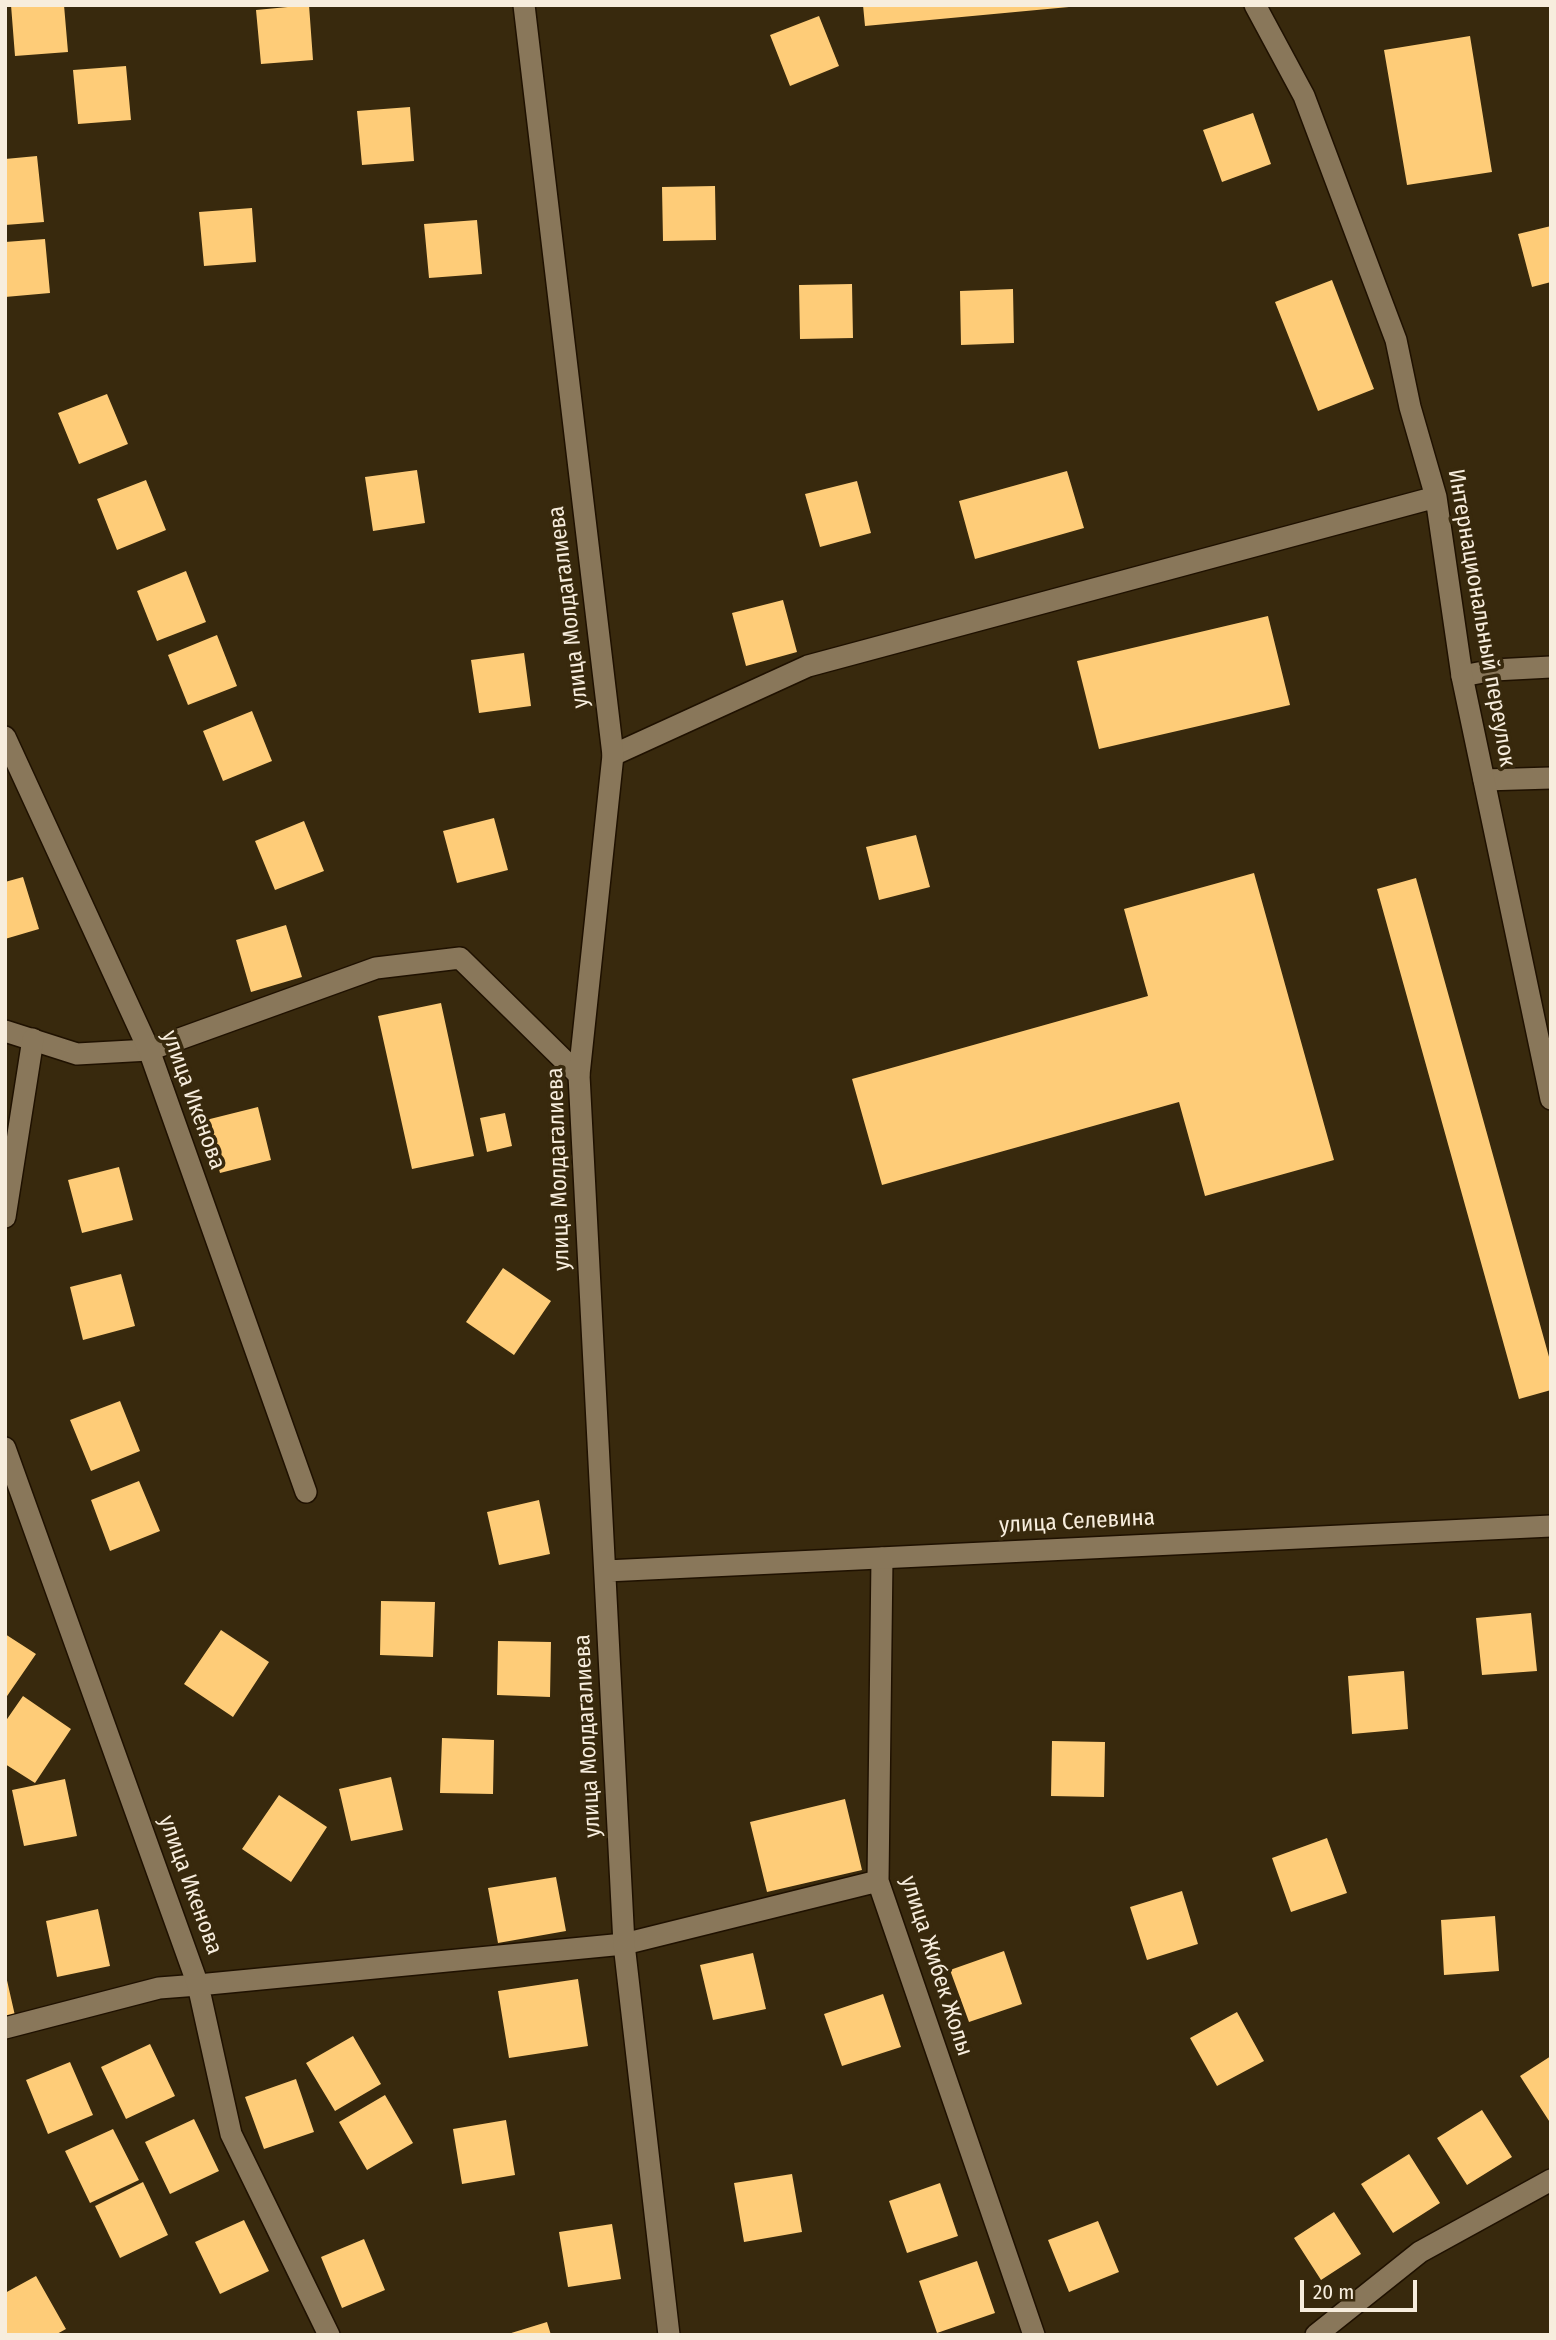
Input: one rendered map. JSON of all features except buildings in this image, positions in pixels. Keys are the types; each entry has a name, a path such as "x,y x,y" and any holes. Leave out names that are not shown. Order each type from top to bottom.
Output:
{"street":[{"name":"улица Молдагалиева","path":"524,5 613,755 579,1075 624,1944 669,2335"},
{"name":"Интернациональный переулок","path":"1255,5 1304,96 1396,340 1410,407 1436,497 1462,676 1551,1099"},
{"path":"613,755 808,666 1436,497"},
{"path":"1462,676 1494,670 1551,667"},
{"name":"улица Икенова","path":"5,737 149,1049 306,1492"},
{"path":"1484,780 1551,778"},
{"path":"5,1031 77,1054 149,1049 376,968 460,958 579,1075"},
{"path":"5,1217 33,1040"},
{"name":"улица Икенова","path":"5,1448 198,1985 231,2134 328,2335"},
{"name":"улица Селевина","path":"606,1571 1551,1526"},
{"name":"улица Жибек Жолы","path":"881,1558 878,1881 1034,2335"},
{"path":"5,2028 159,1988 624,1944 878,1881"},
{"path":"1316,2335 1420,2252 1551,2180"}]}
